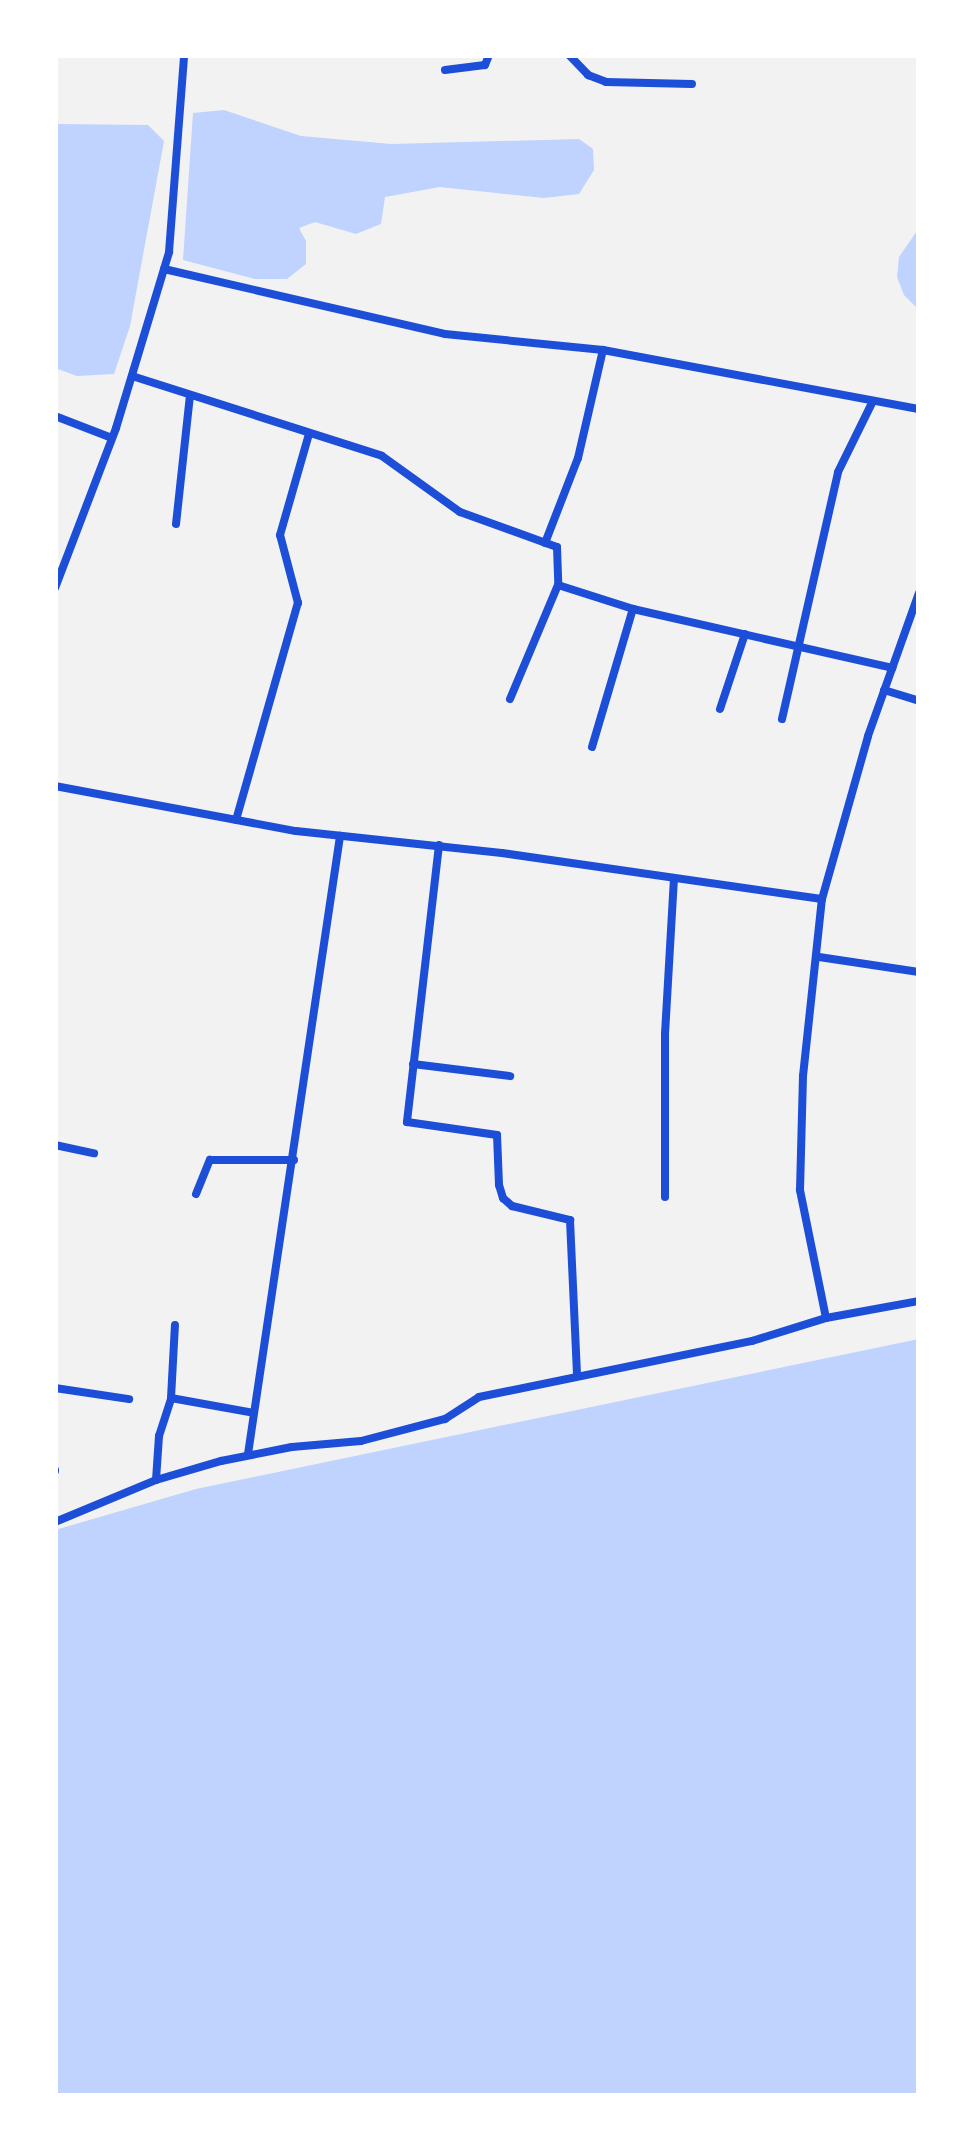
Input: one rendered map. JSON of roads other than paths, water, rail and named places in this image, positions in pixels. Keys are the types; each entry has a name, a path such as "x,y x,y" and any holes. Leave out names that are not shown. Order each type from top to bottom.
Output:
{"street":[{"path":"55,588 112,438 164,269 172,224 184,55"},
{"path":"444,70 486,66 488,55"},
{"path":"569,55 588,75 606,82 692,84"},
{"path":"164,269 445,334 603,350 919,409"},
{"path":"545,543 578,458 603,350"},
{"path":"132,376 382,456 460,512 560,552 558,585 510,699"},
{"path":"176,524 190,396"},
{"path":"782,719 838,472 873,401"},
{"path":"55,416 112,438"},
{"path":"236,820 298,603 286,572 280,535 309,434"},
{"path":"558,585 632,609 800,644 892,668"},
{"path":"826,1318 800,1190 803,1076 819,958 822,899 884,690 919,593"},
{"path":"592,747 632,609"},
{"path":"720,709 745,634"},
{"path":"884,690 919,701"},
{"path":"55,786 340,836 439,845 822,899"},
{"path":"248,1454 340,836"},
{"path":"439,845 408,1123 494,1133 499,1138 498,1185 503,1198 512,1206 570,1220 577,1376"},
{"path":"665,1197 665,1034 674,879"},
{"path":"819,958 871,961 919,972"},
{"path":"412,1064 510,1076"},
{"path":"55,1145 94,1154"},
{"path":"196,1194 210,1160 294,1160"},
{"path":"55,1522 156,1480 248,1454 360,1442 445,1419 479,1397 752,1342 826,1318 919,1301"},
{"path":"156,1480 160,1436 171,1398 175,1324"},
{"path":"55,1388 129,1399"},
{"path":"171,1398 254,1412"}],"water":[{"path":"224,110 301,136 391,144 579,139 593,149 594,170 579,194 544,198 440,187 385,197 381,224 356,234 315,222 299,228 306,241 306,264 287,279 255,279 183,260 193,113"},
{"path":"55,124 148,125 164,141 130,326 114,374 77,376 55,368"},
{"path":"919,228 919,310 904,295 897,277 899,257"},
{"path":"919,1339 919,2096 55,2096 55,1530 196,1489"}]}
